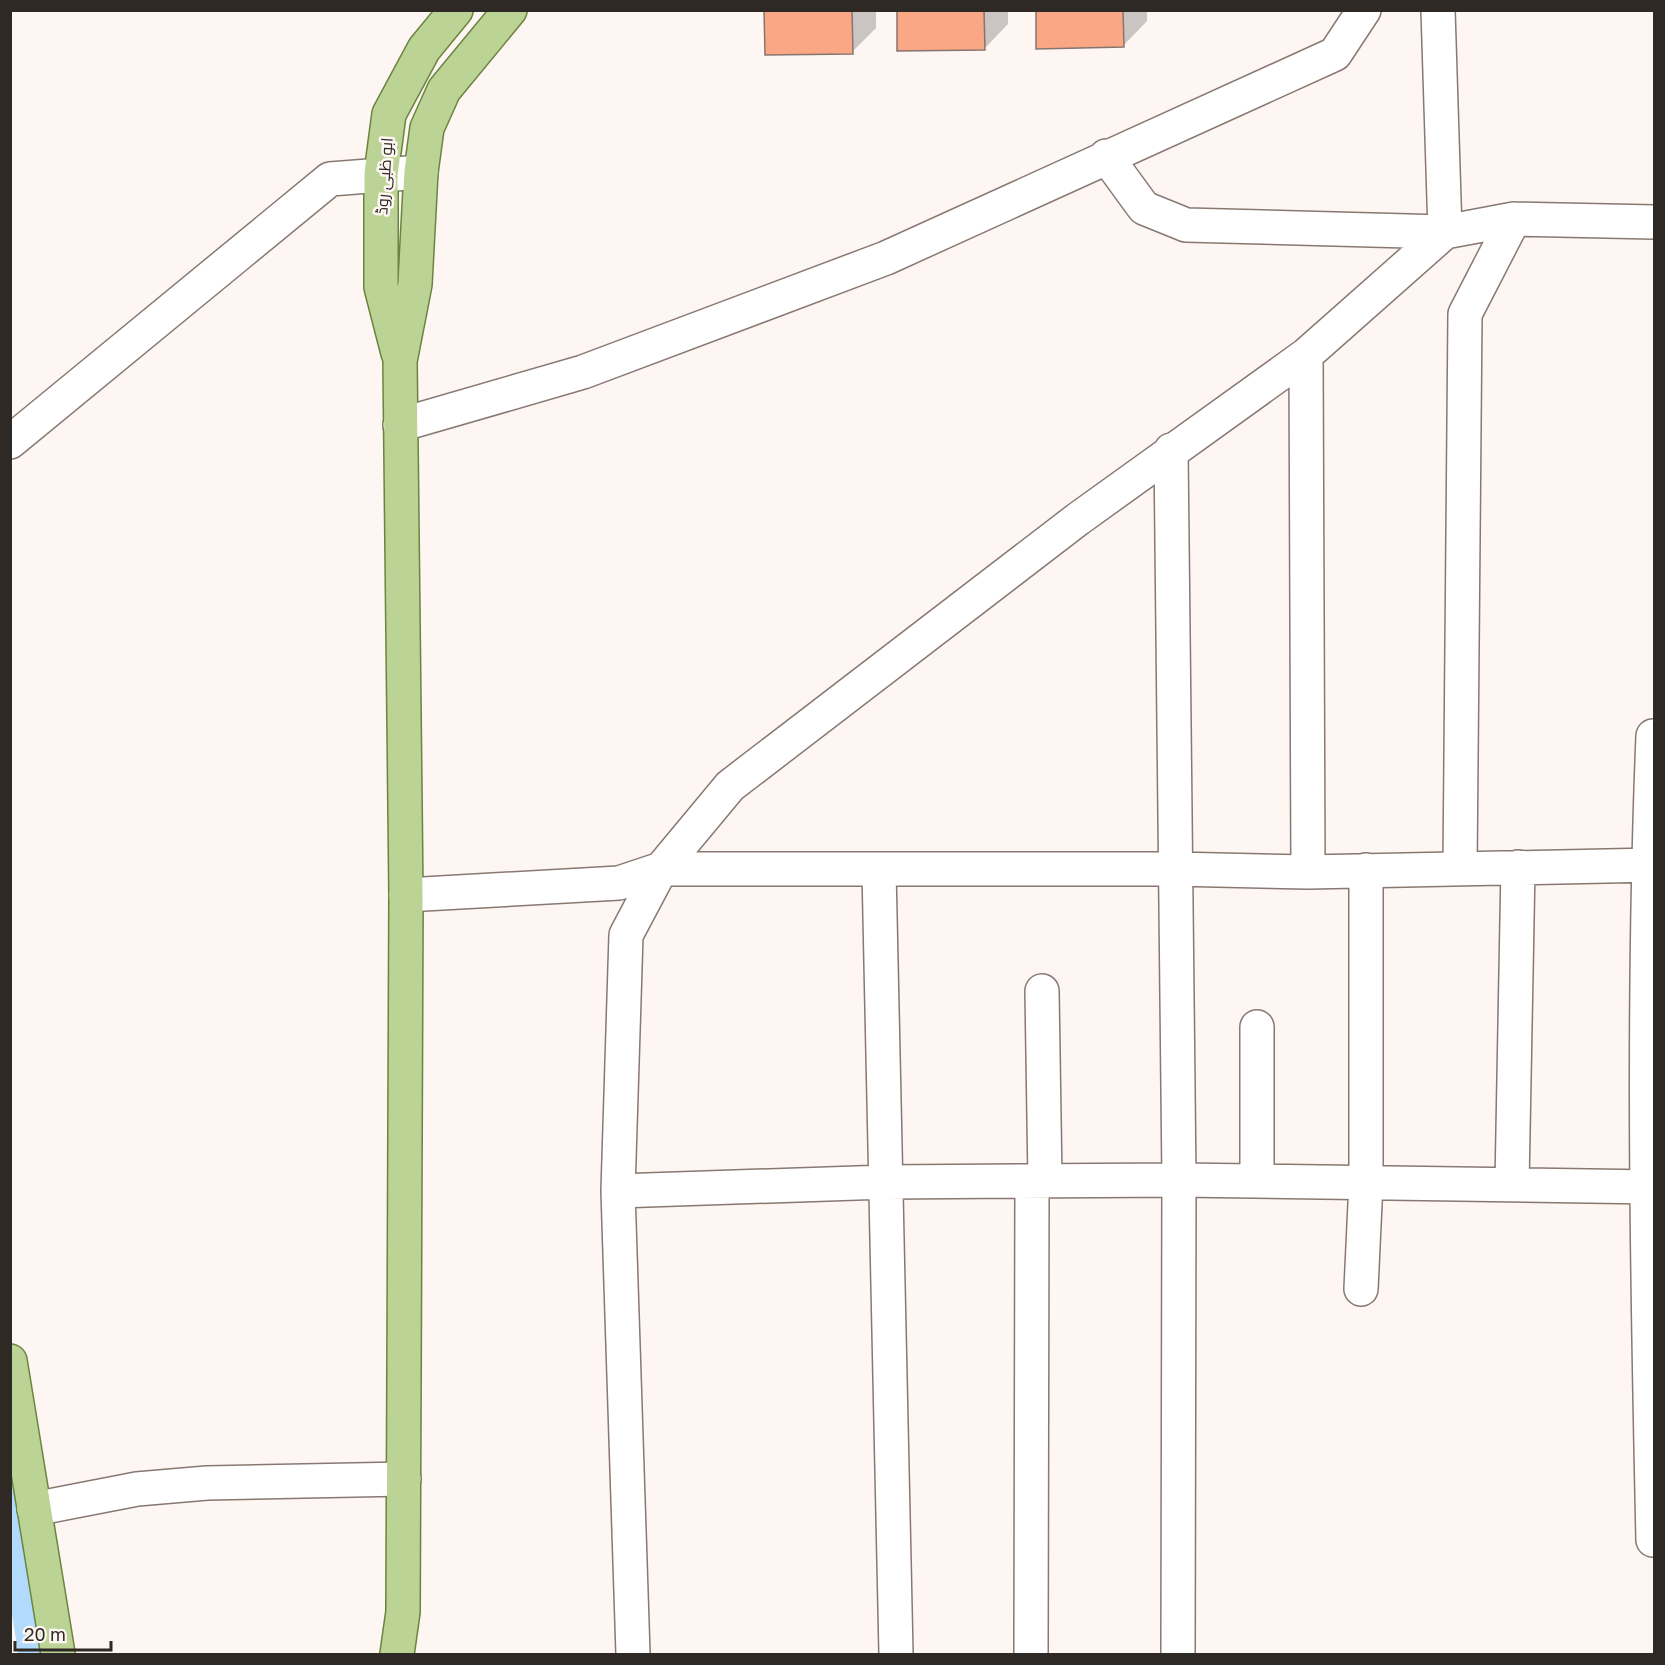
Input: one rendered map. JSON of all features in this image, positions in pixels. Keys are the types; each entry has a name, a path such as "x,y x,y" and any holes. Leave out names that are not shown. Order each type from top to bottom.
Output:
{"main road":[{"name":"ابو ظبی روڈ","path":"400,361 381,287 381,174 389,114 424,49 456,10"},
{"path":"398,1654 403,1612 406,895 400,361 415,284 421,172 426,128 444,90 510,10"},
{"path":"10,1361 58,1654"}],"street":[{"path":"400,425 583,372 886,258 1106,156 1335,54 1364,10"},
{"path":"1438,10 1445,232"},
{"path":"1106,156 1144,208 1186,225 1445,232 1514,219 1654,222"},
{"path":"10,442 330,179 421,172"},
{"path":"1460,868 1465,314 1514,219"},
{"path":"633,1654 618,1191 626,935 661,869 730,786 1171,450 1306,355 1445,232"},
{"path":"1306,355 1308,872"},
{"path":"1171,450 1179,1180 1178,1654"},
{"path":"1653,736 1650,1187 1653,1540"},
{"path":"406,895 619,883 661,869 1174,869 1308,872 1651,865"},
{"path":"1512,1184 1518,867"},
{"path":"879,870 896,1654"},
{"path":"1361,1289 1366,1182 1366,870"},
{"path":"1031,1654 1042,991"},
{"path":"1257,1027 1257,1180"},
{"path":"618,1191 886,1182 1179,1180 1650,1187"},
{"path":"34,1509 137,1489 195,1484 404,1479"}],"building":[{"path":"764,10 852,10 853,54 765,55"},
{"path":"897,10 984,10 985,50 897,51"},
{"path":"1036,10 1123,10 1124,47 1036,49"}],"waterway":[{"path":"10,1496 35,1654"}]}
